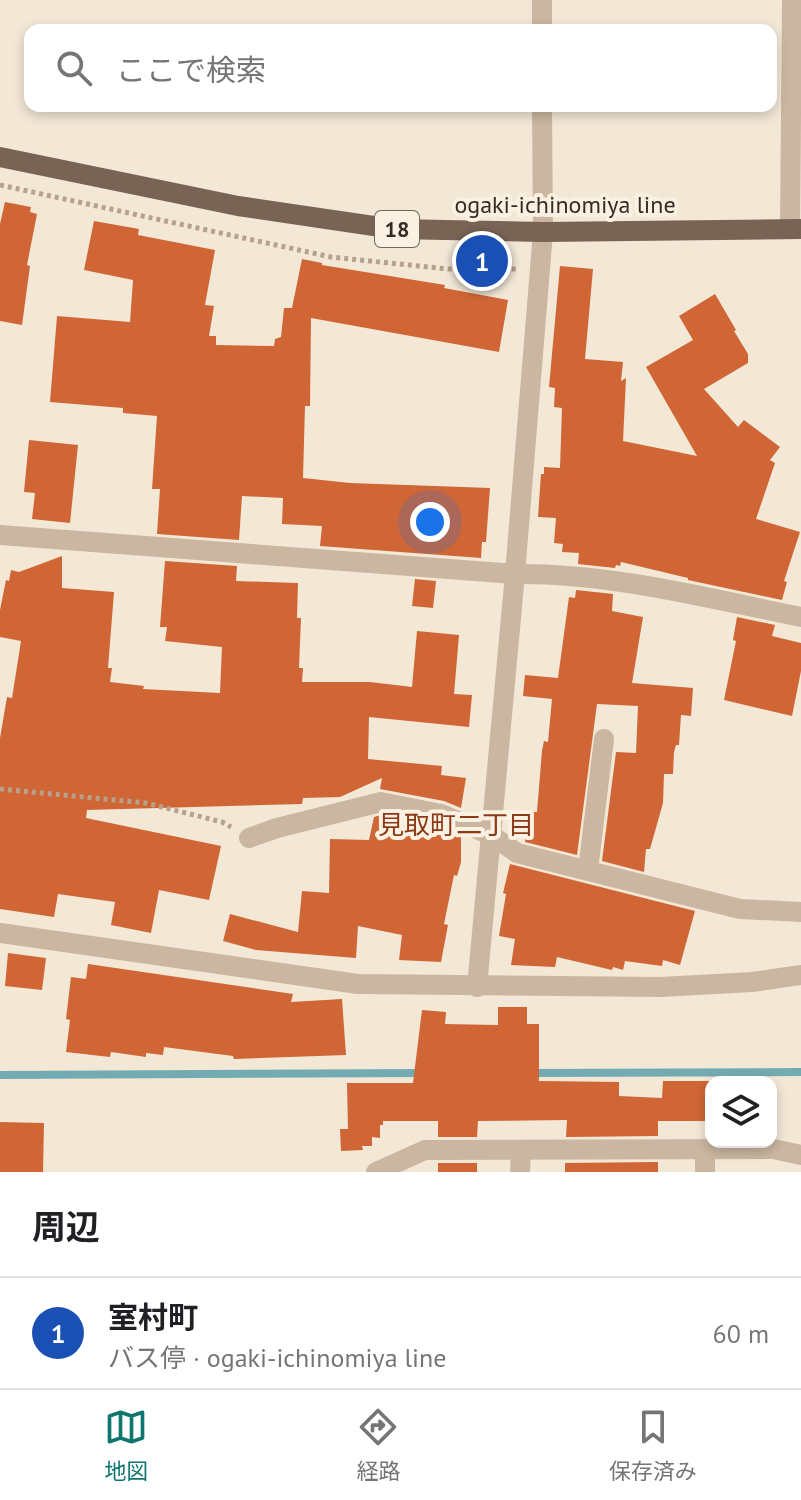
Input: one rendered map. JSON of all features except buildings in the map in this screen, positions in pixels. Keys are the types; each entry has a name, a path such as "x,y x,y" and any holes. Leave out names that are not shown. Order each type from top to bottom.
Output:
{"main road":[{"name":"ogaki-ichinomiya line","path":"0,157 238,206 394,229 543,232 796,229"}],"street":[{"path":"542,0 542,24"},
{"path":"792,0 796,229"},
{"path":"477,987 543,232 542,112"},
{"path":"0,535 515,574 552,574 674,591 801,617"},
{"path":"588,870 604,739"},
{"path":"249,838 381,802 441,814 491,835 517,853 740,909 801,912"},
{"path":"0,933 358,984 660,987 752,982 801,975"},
{"path":"705,1149 705,1172"},
{"path":"376,1172 425,1150 773,1149 801,1155"},
{"path":"520,1172 521,1150"}],"path":[{"path":"0,185 331,257 448,269 516,269"},
{"path":"0,789 146,803 222,822 249,838"}],"waterway":[{"path":"530,1073 801,1072"},
{"path":"0,1075 424,1073"}],"place":[{"name":"室村町","path":"482,261"}],"district":[{"name":"見取町二丁目","path":"456,824"}]}
